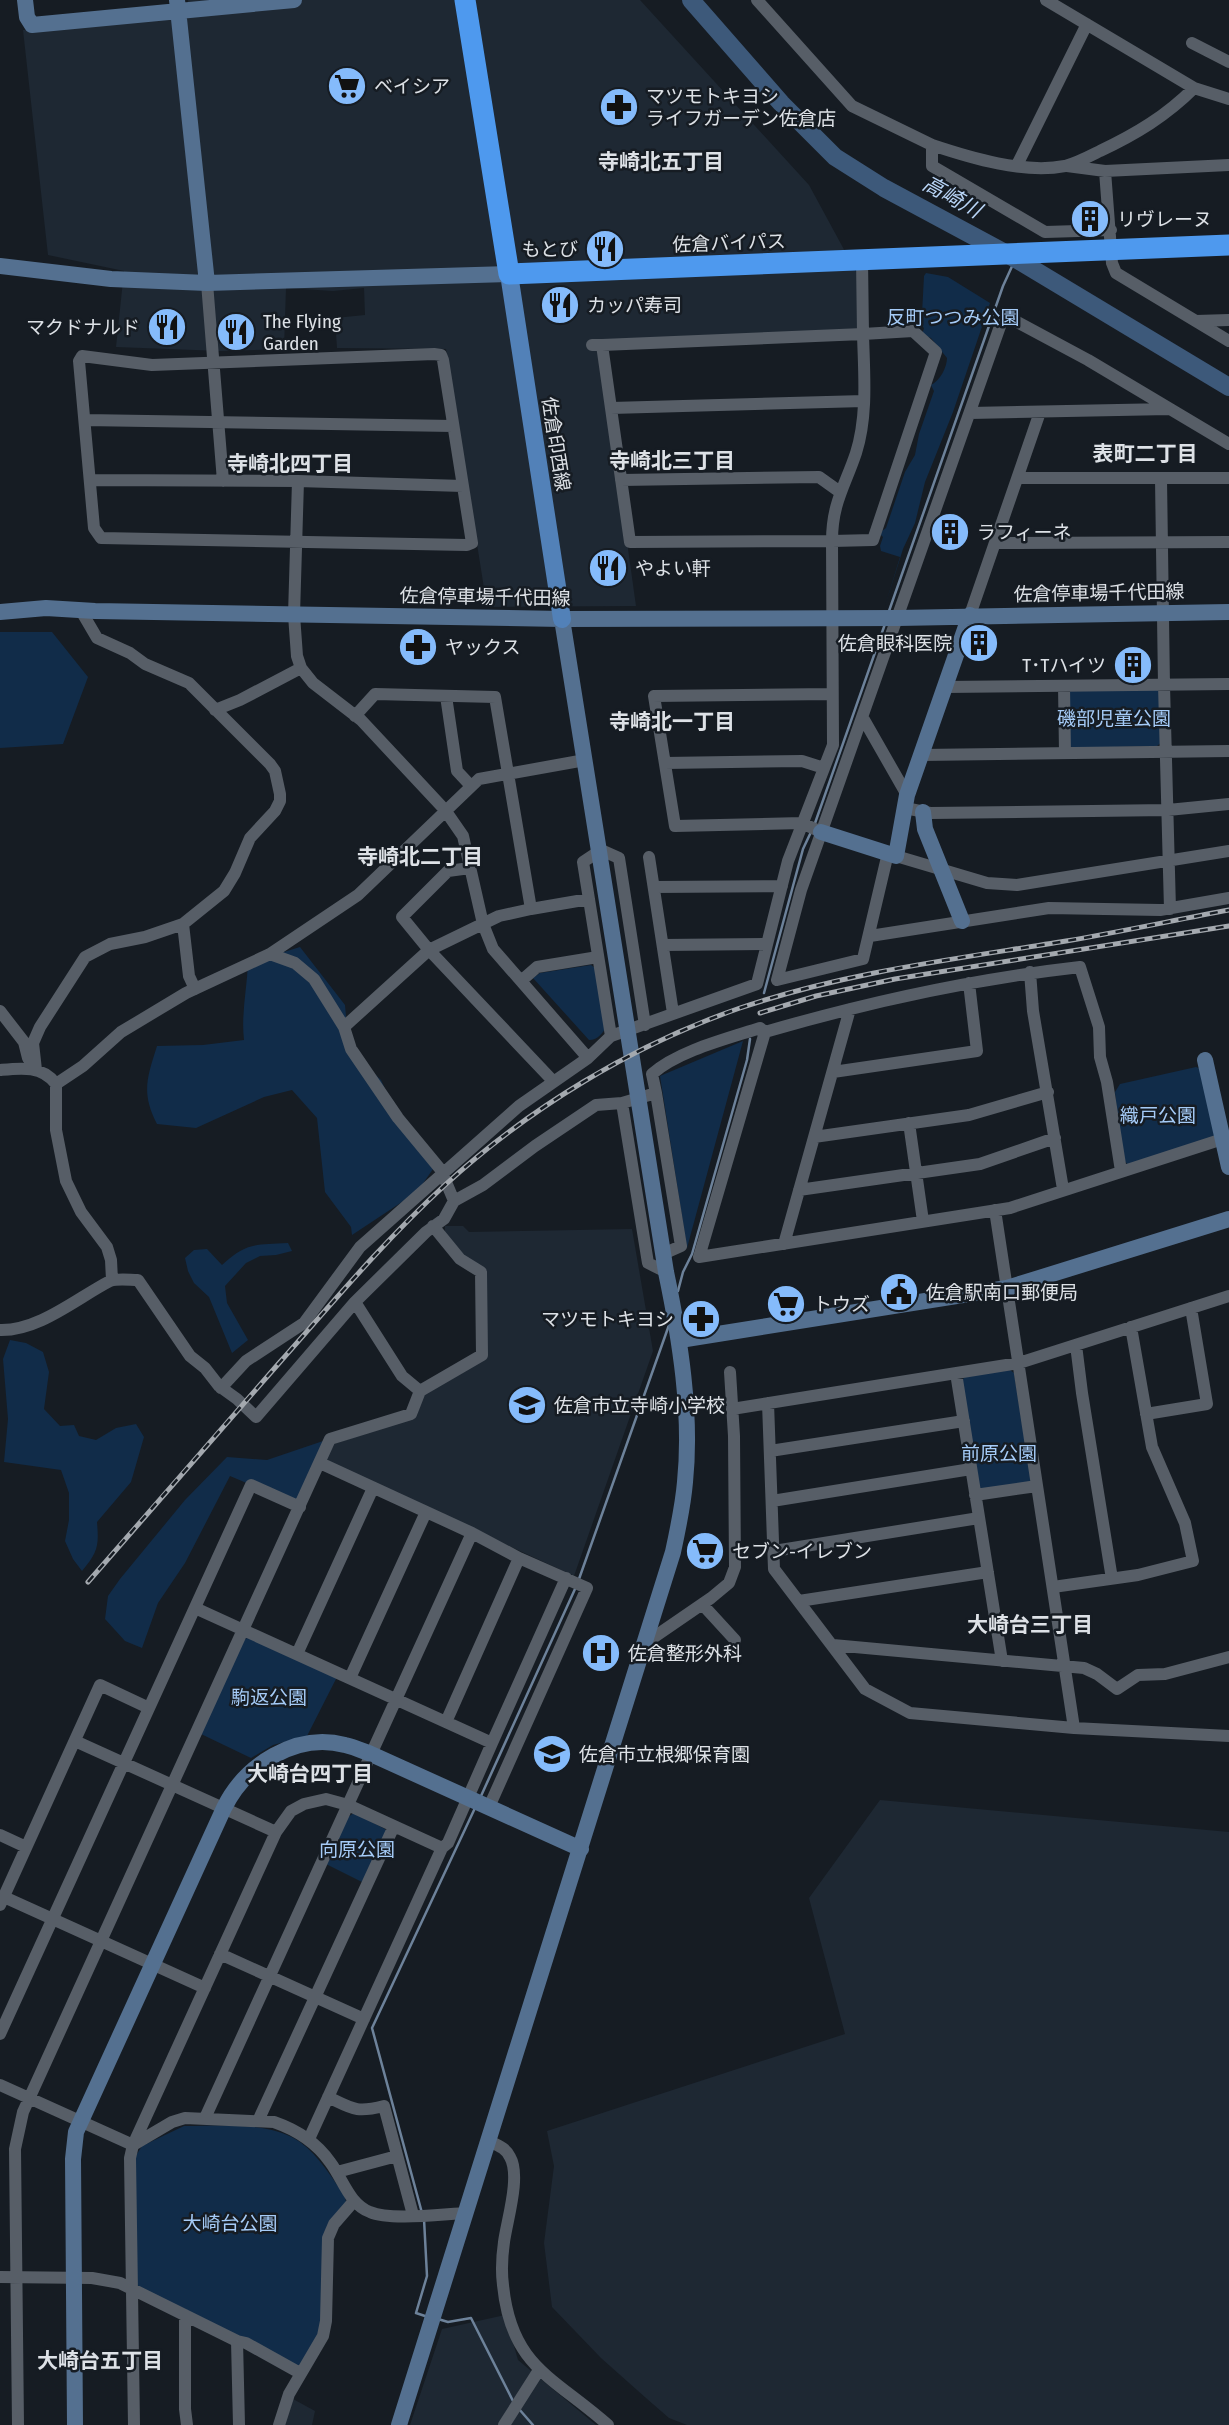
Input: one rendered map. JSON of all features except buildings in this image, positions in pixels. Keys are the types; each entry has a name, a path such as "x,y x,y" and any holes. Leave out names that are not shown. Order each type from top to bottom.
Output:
{"highway":[{"path":"465,0 509,275"},
{"name":"佐倉バイパス","path":"509,275 1054,253 1112,240 1229,245"}],"main road":[{"name":"佐倉印西線","path":"509,275 562,620"}],"street":[{"path":"25,0 27,17 32,25 178,6 294,0"},
{"path":"757,0 852,106 933,145 967,157 1017,165 1067,166 1105,171 1229,165"},
{"path":"1046,0 1194,88 1229,99"},
{"path":"178,6 207,283 223,481"},
{"path":"1017,165 1087,24"},
{"path":"1192,43 1229,62"},
{"path":"1067,166 1155,122 1194,88"},
{"path":"933,145 932,166 1045,232 1112,240"},
{"path":"1105,171 1116,273 1229,341"},
{"path":"221,1388 246,1360 304,1324 360,1247 519,1106 588,1058 611,1036 757,984 782,886 802,823 833,745 832,518 856,451 864,401 862,260"},
{"path":"0,266 111,279 207,283 509,275"},
{"path":"1040,412 906,801 863,959 777,980 801,890 1004,315 1229,444"},
{"path":"1196,321 1229,320"},
{"path":"913,331 936,352 873,540 630,542 611,408 597,345 863,334 913,331"},
{"path":"441,355 472,545 101,538 94,528 85,420 79,361 82,356 152,365 441,355"},
{"path":"611,408 864,401"},
{"path":"970,413 1169,409"},
{"path":"85,420 453,426"},
{"path":"621,480 819,477 840,492"},
{"path":"1018,478 1229,478"},
{"path":"1161,479 1170,909"},
{"path":"90,480 298,481 463,486"},
{"path":"298,481 294,615 297,656 302,668 313,683 355,716 445,810 463,836 483,924 493,949 588,1058"},
{"path":"995,544 1229,542"},
{"name":"佐倉停車場千代田線","path":"0,612 46,608 562,620 1229,612"},
{"path":"33,1069 33,1043 40,1027 85,957 110,944 145,937 183,924 224,891 250,838 275,811 280,794 275,771 270,764 189,683 145,664 130,653 97,638 80,609"},
{"path":"399,2425 673,1552 685,1480 687,1452 680,1340 663,1254 601,850 562,620"},
{"path":"215,710 302,668"},
{"path":"945,688 1229,684"},
{"path":"1065,686 1065,753"},
{"path":"355,716 375,694 495,697 531,909"},
{"path":"832,694 654,696 675,826 802,823 821,832 987,883 1017,885 1229,851"},
{"path":"446,696 457,771 471,786"},
{"path":"863,718 906,801 923,812 1168,810 1229,804"},
{"path":"921,755 1229,751"},
{"path":"56,1084 83,1066 121,1032 195,989 271,954 358,895 479,779 585,760"},
{"path":"665,762 802,761 824,768"},
{"path":"923,812 925,829 962,921"},
{"path":"601,850 583,862 611,1036"},
{"path":"601,850 619,858 645,1025"},
{"path":"649,858 673,1013"},
{"path":"470,868 448,871 402,917 429,950 553,1081"},
{"path":"654,887 782,886"},
{"path":"870,936 1048,908 1139,911 1170,909 1229,898"},
{"path":"344,1027 429,950 499,916 589,899"},
{"path":"183,924 189,976 195,989"},
{"path":"663,945 767,944"},
{"path":"271,954 295,963 314,979 344,1027 351,1049 398,1118 441,1170 454,1202"},
{"path":"521,981 537,967 598,957"},
{"path":"765,1032 850,1009 969,983 1030,972 1080,967 1099,1027 1100,1057 1107,1082 1121,1171"},
{"path":"1030,972 1033,1011 1063,1189"},
{"path":"833,1072 977,1051 969,983"},
{"path":"784,1244 850,1009"},
{"path":"0,1011 24,1042 33,1069"},
{"path":"663,1254 681,1246 652,1074 700,1048 760,1028 765,1032"},
{"path":"765,1032 699,1257 1010,1208 1226,1138"},
{"path":"1205,1060 1226,1138 1229,1167"},
{"path":"0,1070 33,1069 52,1078 56,1084 56,1130 66,1181 81,1212 107,1247 112,1280"},
{"path":"814,1137 969,1115 1048,1092"},
{"path":"0,1330 32,1325 112,1280 138,1280 190,1356 205,1368 221,1388 256,1417 355,1302 433,1226 444,1219 454,1202 483,1185 596,1105 622,1103 656,1093"},
{"path":"622,1103 648,1263 666,1272"},
{"path":"909,1124 923,1221"},
{"path":"799,1190 980,1164 1055,1138"},
{"path":"995,1210 1074,1728"},
{"path":"680,1340 1007,1288 1229,1219"},
{"path":"18,2425 15,2149 23,2112 330,1439 411,1413 420,1391 482,1355 481,1272 460,1259 433,1226"},
{"path":"732,1409 1019,1363 1229,1296"},
{"path":"355,1302 402,1376 420,1391"},
{"path":"1146,1414 1207,1404 1191,1308"},
{"path":"1053,1587 1112,1579 1193,1561 1185,1523 1152,1447 1131,1327"},
{"path":"1076,1345 1112,1579"},
{"path":"645,1644 729,1583 734,1567 734,1436 730,1372"},
{"path":"956,1373 1002,1661"},
{"path":"768,1403 774,1569 865,1689 910,1713 1074,1728 1229,1736"},
{"path":"770,1451 964,1421"},
{"path":"320,1463 587,1588 489,1807"},
{"path":"772,1501 971,1469"},
{"path":"0,2034 251,1485 300,1507"},
{"path":"975,1495 1037,1486"},
{"path":"297,1654 373,1488"},
{"path":"350,1678 426,1511"},
{"path":"774,1551 979,1518"},
{"path":"205,2118 472,1533"},
{"path":"446,1722 519,1558"},
{"path":"799,1601 988,1572"},
{"path":"309,2139 442,1848 448,1843 566,1578"},
{"path":"702,1604 735,1640"},
{"path":"195,1608 492,1743"},
{"path":"833,1646 1084,1668 1117,1689 1138,1675 1165,1675 1229,1657"},
{"path":"149,1708 100,1685 2,1901 52,1919 205,1988"},
{"path":"75,1741 276,1832"},
{"path":"75,2425 73,2144 81,2121 224,1808 249,1773 285,1750 322,1742 344,1744 581,1849"},
{"path":"134,2425 130,2158 133,2145 276,1832 291,1811 304,1804 326,1799 348,1805 442,1848"},
{"path":"258,2121 394,1826"},
{"path":"0,1835 26,1847"},
{"path":"220,1954 364,2019"},
{"path":"0,2085 133,2145"},
{"path":"328,2097 355,2110 384,2106 413,2215"},
{"path":"133,2145 172,2122 185,2119 274,2122 309,2139 330,2161 354,2201 371,2213 391,2216 467,2213"},
{"path":"489,2141 501,2146 510,2155 513,2165 502,2283 515,2337 522,2351 539,2370 608,2425"},
{"path":"337,2172 397,2156"},
{"path":"279,2425 289,2394 323,2336 326,2321 328,2238 334,2224 354,2201"},
{"path":"0,2277 105,2279 131,2288 246,2343 300,2373"},
{"path":"185,2315 187,2425"},
{"path":"237,2341 239,2425"},
{"path":"504,2425 539,2370"}],"shaded area":[{"path":"188,0 640,0 809,185 860,279 860,331 599,341 636,606 487,607 446,349 337,348 335,318 365,315 364,288 333,291 286,288 284,349 221,351 116,347 124,271 48,255 23,30 189,13"},
{"name":"佐倉市立寺崎小学校","path":"445,1226 463,1226 469,1232 632,1229 653,1351 574,1576 327,1462 326,1455 331,1445 417,1416 422,1393 474,1364 485,1288 445,1235"},
{"path":"880,1800 1229,1832 1229,2425 687,2425 669,2418 646,2398 601,2358 552,2307 544,2243 554,2166 547,2131 845,2034 809,1898"},
{"path":"505,2315 518,2360 596,2425 410,2425 442,2329"},
{"path":"293,2399 315,2411 312,2425 283,2425"}],"green space":[{"name":"反町つつみ公園","path":"926,273 948,277 990,303 953,412 925,482 915,523 903,549 885,606 900,557 881,551 883,537 879,533 886,528 905,472 915,455 919,434 934,391 931,385 940,377 947,362 947,358 931,338 922,335 924,328 916,320 922,314"},
{"path":"0,632 52,632 88,677 63,744 0,748"},
{"name":"磯部児童公園","path":"1157,689 1161,693 1162,742 1157,746 1072,748 1067,741 1070,691"},
{"path":"300,947 345,1005 349,1050 381,1080 400,1121 433,1169 417,1192 352,1235 351,1227 325,1192 317,1118 292,1090 264,1097 196,1128 157,1124 147,1094 148,1077 157,1046 203,1045 244,1040 248,963"},
{"path":"591,965 595,968 606,1028 597,1038 589,1040 533,978 540,973"},
{"path":"743,1041 687,1248 660,1076"},
{"name":"織戸公園","path":"1196,1067 1204,1070 1217,1134 1214,1138 1128,1165 1122,1158 1115,1092 1120,1084"},
{"path":"288,1243 292,1251 260,1256 246,1263 225,1286 227,1303 248,1340 232,1353 209,1297 194,1283 185,1258 194,1250 207,1249 222,1265 245,1248"},
{"path":"10,1340 26,1343 43,1352 49,1372 44,1409 60,1426 74,1425 79,1436 96,1440 116,1428 136,1424 144,1437 131,1482 97,1522 96,1548 82,1571 65,1541 69,1520 69,1493 61,1470 4,1462 8,1419 3,1359"},
{"name":"前原公園","path":"1010,1370 1014,1373 1031,1480 1028,1484 983,1492 976,1484 962,1380 965,1377"},
{"path":"326,1440 296,1504 230,1476 185,1563 158,1603 142,1648 125,1641 105,1619 108,1596 120,1579 185,1500 227,1457 267,1460"},
{"name":"駒返公園","path":"251,1637 337,1677 307,1736 273,1745 251,1758 201,1734 244,1639"},
{"name":"向原公園","path":"354,1813 385,1829 388,1834 364,1883 326,1864 348,1817"},
{"name":"大崎台公園","path":"184,2126 244,2126 288,2135 313,2154 345,2196 346,2202 334,2221 321,2332 299,2367 139,2287 135,2282 135,2157 142,2146"}],"waterway":[{"name":"高崎川","path":"691,0 781,103 835,157 884,188 1016,259 1229,387"},
{"path":"889,611 1003,286 1014,262"},
{"path":"814,826 885,624"},
{"path":"764,993 803,849 811,832"},
{"path":"678,1291 692,1254 747,1060 750,1039"},
{"path":"579,1579 669,1325"},
{"path":"481,1796 575,1589"},
{"path":"422,2213 372,2028 475,1808"},
{"path":"424,2219 427,2276 416,2313 428,2317"},
{"path":"438,2319 448,2322 471,2318 513,2401"},
{"path":"519,2409 533,2425"}],"railway":[{"path":"88,1582 401,1227 445,1185 511,1130 584,1082 661,1040 700,1023 740,1008 820,985 1229,910"},
{"path":"760,1013 816,996 895,979 1229,926"}],"place":[{"name":"ベイシア","path":"347,86"},
{"name":"マツモトキヨシ ライフガーデン佐倉店","path":"619,107"},
{"name":"リヴレーヌ","path":"1090,219"},
{"name":"もとび","path":"605,249"},
{"name":"カッパ寿司","path":"560,305"},
{"name":"マクドナルド","path":"167,327"},
{"name":"The Flying Garden","path":"236,332"},
{"name":"ラフィーネ","path":"950,532"},
{"name":"やよい軒","path":"608,568"},
{"name":"佐倉眼科医院","path":"979,643"},
{"name":"ヤックス","path":"418,647"},
{"name":"T･Tハイツ","path":"1133,665"},
{"name":"佐倉駅南口郵便局","path":"899,1292"},
{"name":"トウズ","path":"786,1304"},
{"name":"マツモトキヨシ","path":"701,1319"},
{"name":"佐倉市立寺崎小学校","path":"527,1405"},
{"name":"セブン-イレブン","path":"705,1551"},
{"name":"佐倉整形外科","path":"601,1653"},
{"name":"佐倉市立根郷保育園","path":"552,1754"}],"district":[{"name":"寺崎北五丁目","path":"661,162"},
{"name":"表町二丁目","path":"1145,454"},
{"name":"寺崎北三丁目","path":"672,461"},
{"name":"寺崎北四丁目","path":"290,464"},
{"name":"寺崎北一丁目","path":"672,722"},
{"name":"寺崎北二丁目","path":"420,857"},
{"name":"大崎台三丁目","path":"1030,1625"},
{"name":"大崎台四丁目","path":"310,1774"},
{"name":"大崎台五丁目","path":"100,2361"}]}
